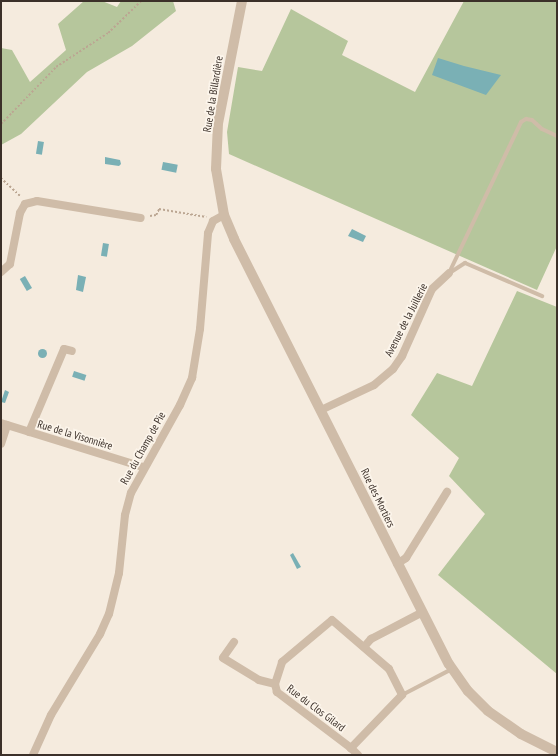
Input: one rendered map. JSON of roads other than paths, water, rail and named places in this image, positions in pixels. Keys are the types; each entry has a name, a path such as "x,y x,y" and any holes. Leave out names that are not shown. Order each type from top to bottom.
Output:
{"street":[{"name":"Rue de la Billardière","path":"224,215 216,169 218,123 242,1"},
{"path":"1,272 10,264 20,213 25,204 37,201 142,218"},
{"name":"Rue du Champ de Pie","path":"33,755 52,715 109,614 119,573 125,515 131,493 143,467 180,405 192,378 200,329 208,233 213,221 224,215"},
{"name":"Rue des Mortiers","path":"224,215 421,612 453,669 488,711 521,734 557,752"},
{"name":"Avenue de la Juillerie","path":"320,410 374,385 393,369 402,356 432,289 449,273"},
{"path":"29,432 64,349 72,351"},
{"path":"1,444 4,424"},
{"name":"Rue de la Visonnière","path":"4,424 143,467"},
{"path":"397,564 406,558 447,492"},
{"path":"364,647 371,639 421,612"},
{"name":"Rue du Clos Gilard","path":"358,755 351,748 277,692 275,684 282,662 332,620 389,669 402,695"},
{"path":"234,642 223,658 259,680 275,684"},
{"path":"351,748 402,695"}],"lane":[{"path":"449,273 522,122 526,119 532,120 542,129 557,136"},
{"path":"449,273 465,263 542,296"},
{"path":"402,695 453,669"}],"water":[{"path":"438,58 501,75 486,95 432,75"},
{"path":"38,141 44,142 42,155 36,154"},
{"path":"105,157 120,160 121,164 119,166 105,164"},
{"path":"163,162 178,165 176,173 161,170"},
{"path":"352,229 366,236 363,242 348,236"},
{"path":"103,243 109,244 107,257 101,256"},
{"path":"78,275 86,277 83,292 76,290"},
{"path":"25,276 32,288 27,291 20,279"},
{"path":"42,348 47,353 42,358 37,353"},
{"path":"74,371 86,375 85,381 72,377"},
{"path":"5,390 9,392 5,403 1,402"},
{"path":"293,553 301,567 297,569 290,555"}]}
